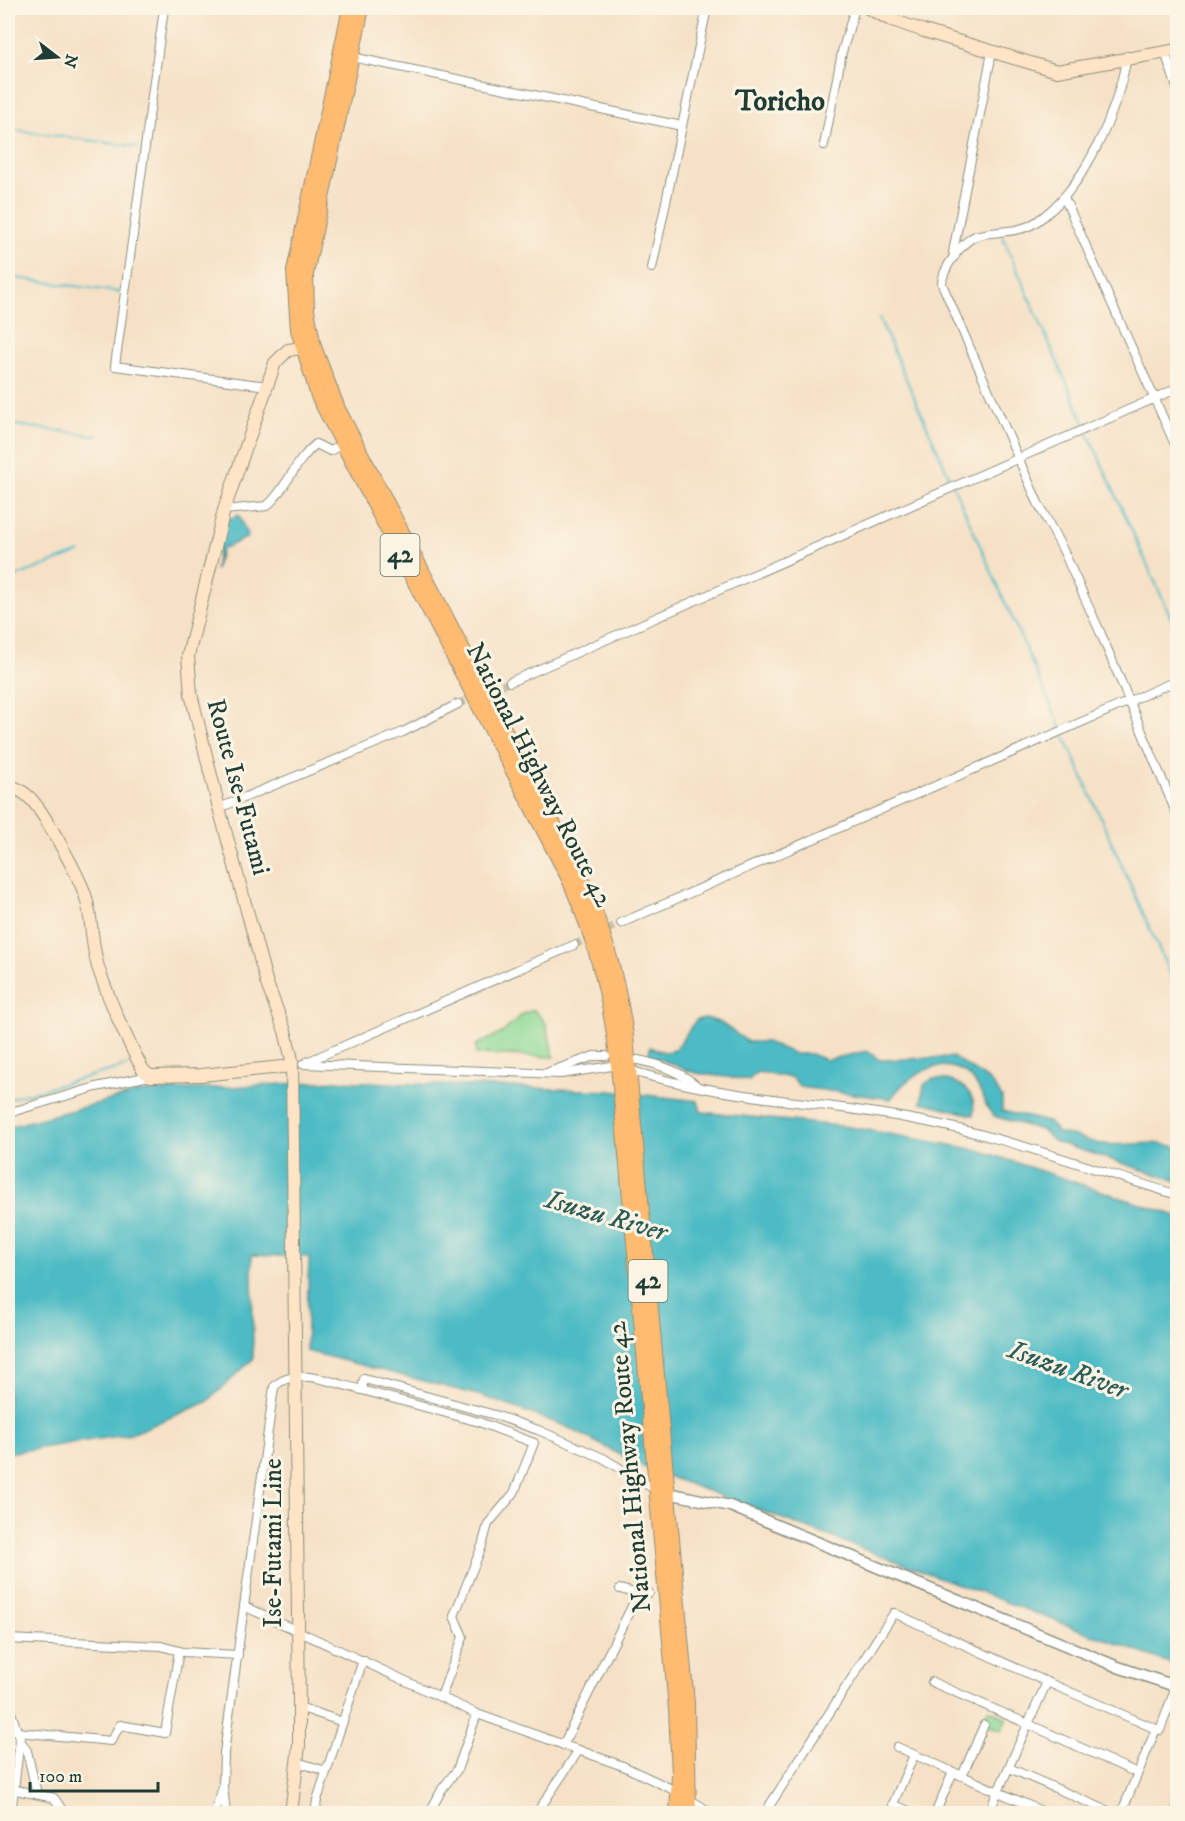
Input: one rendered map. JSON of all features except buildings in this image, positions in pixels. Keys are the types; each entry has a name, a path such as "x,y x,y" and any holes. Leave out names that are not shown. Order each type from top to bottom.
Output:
{"highway":[{"name":"National Highway Route 42","path":"350,8 294,271 296,315 308,347 338,409 592,902 616,975 662,1486 676,1708 684,1795 689,1814"},
{"name":"National Highway Route 42","path":"362,8 306,274 308,347 318,396 569,879 598,953 626,1071"},
{"name":"National Highway Route 42","path":"677,1814 684,1795"}],"main road":[{"path":"875,9 992,52 1057,71 1171,51"},
{"name":"Route Ise-Futami","path":"294,1272 296,1069 267,984 219,808 191,694 188,656 224,510 267,386 279,356 289,350 308,347"},
{"path":"8,785 26,795 44,818 86,896 92,943 99,970 120,1026 144,1070 150,1076 296,1069"},
{"name":"Ise-Futami Line","path":"291,1814 297,1762 299,1707 296,1630 294,1272"}],"street":[{"path":"164,8 115,366 267,386"},
{"path":"652,268 706,8"},
{"path":"824,146 842,52 855,8"},
{"path":"1171,51 1178,91"},
{"path":"955,256 953,252 992,52"},
{"path":"352,57 682,126"},
{"path":"1127,57 1124,79 1115,104 1086,169 1064,197 1029,227 1013,232 978,235 955,256 943,272 942,284 1038,503 1063,549 1178,817"},
{"path":"1064,197 1178,452"},
{"path":"510,682 1178,388"},
{"path":"224,510 267,506 283,489 304,455 316,444 330,451 342,444"},
{"path":"621,923 1178,680"},
{"path":"219,808 403,732 458,704"},
{"path":"296,1069 574,945"},
{"path":"545,1073 594,1056 606,1056"},
{"path":"296,1069 561,1074 626,1071 654,1063 689,1079 698,1087"},
{"path":"626,1071 698,1087 906,1118 970,1131 1178,1195"},
{"path":"8,1113 96,1088 150,1076"},
{"path":"226,1814 223,1786 225,1753 274,1387 282,1378 295,1375 362,1390 479,1422 534,1443 514,1493 488,1524 482,1546 454,1616 464,1637 441,1697"},
{"path":"362,1390 364,1379 495,1414 603,1458 662,1486 730,1506 1118,1667 1177,1687 1160,1730 1156,1729 894,1613 764,1814"},
{"path":"620,1589 638,1594 648,1593"},
{"path":"563,1744 638,1594"},
{"path":"244,1606 477,1714 623,1766 684,1795 713,1814"},
{"path":"8,1640 161,1646 179,1651 238,1655"},
{"path":"19,1736 111,1741 120,1725 165,1733 179,1651"},
{"path":"320,1814 316,1807 326,1771 363,1660"},
{"path":"932,1682 1137,1773"},
{"path":"988,1814 1047,1682"},
{"path":"8,1703 19,1736 27,1751 37,1794"},
{"path":"299,1707 343,1722"},
{"path":"429,1814 442,1789 457,1770 477,1714"},
{"path":"935,1814 984,1725"},
{"path":"1121,1814 1156,1729"},
{"path":"11,1814 16,1790 19,1736"},
{"path":"897,1747 1048,1814"},
{"path":"536,1814 579,1750"},
{"path":"914,1755 893,1804 915,1814"},
{"path":"297,1762 326,1771"},
{"path":"1009,1768 1115,1814"},
{"path":"214,1814 223,1786"},
{"path":"16,1790 54,1798 65,1814"}],"green space":[{"path":"534,1010 546,1024 554,1057 476,1054 476,1045 502,1033 523,1014"},
{"path":"988,1709 1007,1718 1001,1730 982,1723"}],"water":[{"path":"239,515 248,537 222,549 215,570 223,521"},
{"path":"706,1018 721,1023 748,1042 766,1042 795,1054 811,1054 826,1060 867,1051 880,1060 953,1057 989,1080 1002,1097 1002,1111 1048,1122 1059,1134 1103,1144 1149,1143 1177,1147 1177,1181 1053,1141 1044,1131 994,1116 987,1108 974,1081 960,1070 949,1067 938,1067 916,1075 906,1082 891,1099 800,1087 793,1078 757,1072 749,1080 695,1073 649,1055 650,1047 664,1052 675,1050 696,1020"},
{"path":"932,1079 949,1081 963,1087 972,1098 973,1115 921,1102 924,1085"},
{"name":"Isuzu River","path":"337,1081 611,1091 698,1101 701,1112 850,1127 978,1150 1177,1216 1177,1666 646,1468 565,1426 482,1396 306,1351 309,1257 252,1255 253,1359 207,1402 131,1434 8,1453 8,1127 141,1092"}],"waterway":[{"path":"8,129 138,147"},
{"path":"1003,238 1085,425"},
{"path":"8,277 119,292"},
{"path":"879,318 1178,992"},
{"path":"8,424 98,436"},
{"path":"1087,431 1178,633"},
{"path":"8,594 17,576 80,552"},
{"path":"8,1099 127,1066"},
{"path":"1171,1805 1178,1775"}],"tunnel":[{"path":"458,704 510,682"},
{"path":"574,945 621,923"}],"district":[{"name":"Toricho","path":"780,101"}]}
